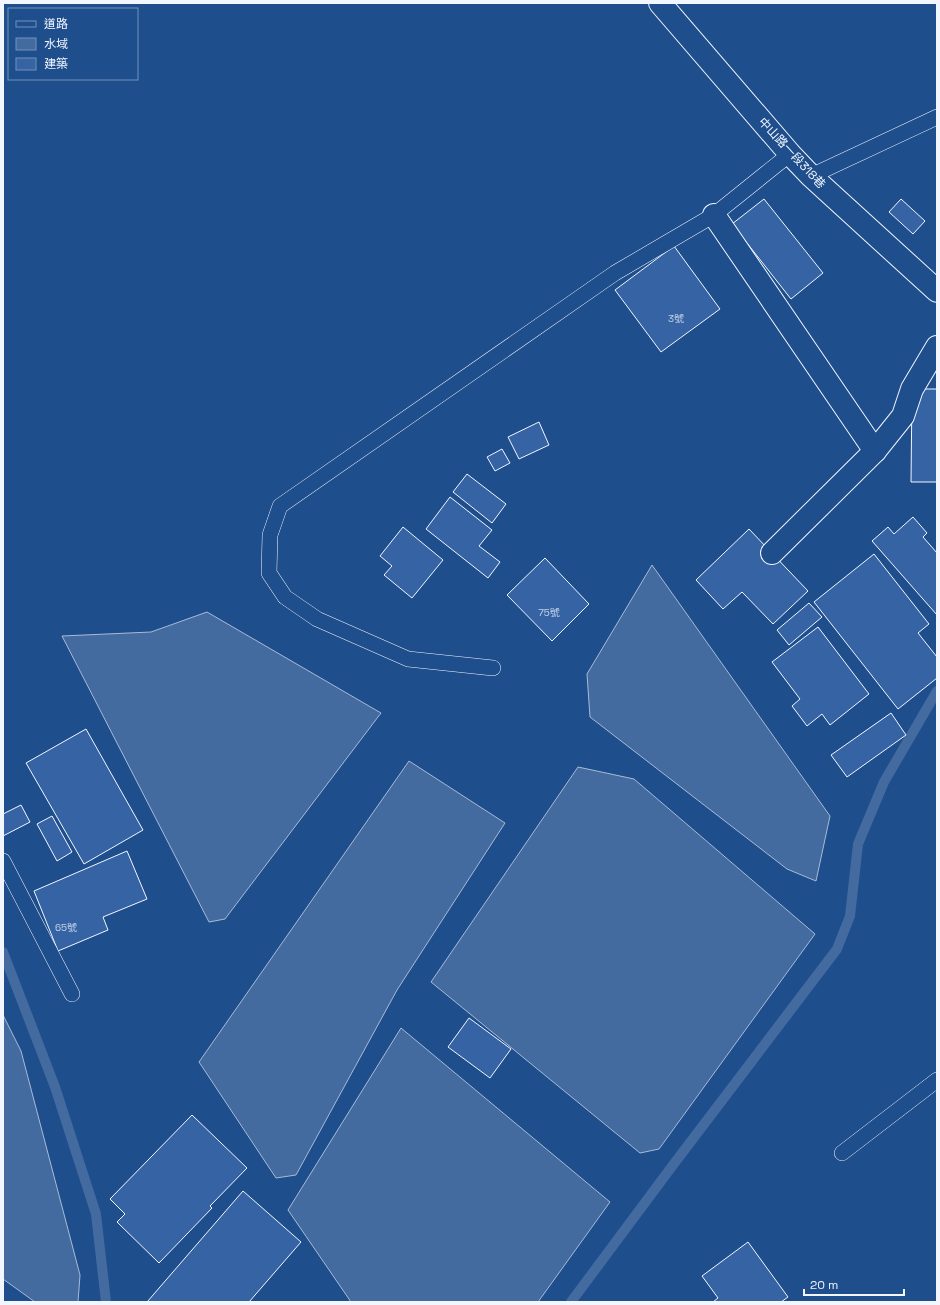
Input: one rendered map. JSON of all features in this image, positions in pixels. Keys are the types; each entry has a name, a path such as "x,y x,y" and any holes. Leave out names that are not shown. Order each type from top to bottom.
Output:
{"street":[{"name":"中山路一段318巷","path":"660,3 790,154 811,176 937,291"},
{"path":"714,215 875,452"},
{"path":"772,553 875,452 902,416 912,389 937,347"}],"lane":[{"path":"811,176 937,117"},
{"path":"493,668 408,660 317,619 285,597 269,573 270,535 280,506 615,273 714,215 790,154"},
{"path":"3,861 72,994"},
{"path":"842,1153 937,1080"}],"water":[{"path":"652,565 830,816 816,881 787,869 590,717 587,674"},
{"path":"207,612 381,713 225,919 209,922 62,636 151,632"},
{"path":"409,761 505,823 397,990 296,1175 276,1178 199,1062"},
{"path":"578,767 634,779 815,934 659,1149 640,1153 431,982"},
{"path":"3,1015 21,1051 80,1275 78,1302 35,1302 3,1279"},
{"path":"401,1028 610,1202 538,1302 351,1302 288,1210"}],"building":[{"path":"764,199 823,273 791,299 732,224"},
{"path":"901,199 925,221 913,234 889,212"},
{"path":"674,246 720,309 661,352 615,290"},
{"path":"912,389 937,389 937,482 911,482"},
{"path":"539,422 549,445 519,459 508,437"},
{"path":"502,449 510,463 495,471 487,457"},
{"path":"467,474 506,504 492,523 453,492"},
{"path":"450,497 492,530 479,546 500,562 488,578 426,529"},
{"path":"913,517 927,533 923,537 937,553 937,615 872,541 888,527 894,534"},
{"path":"403,527 443,560 412,598 384,575 392,566 380,556"},
{"path":"749,529 808,591 773,624 742,592 723,609 696,580"},
{"path":"874,554 929,624 918,633 937,657 937,678 898,709 814,602"},
{"path":"545,558 589,604 552,641 507,595"},
{"path":"809,603 822,617 789,645 777,630"},
{"path":"818,627 869,694 830,725 822,714 807,726 792,706 800,699 772,662"},
{"path":"891,713 906,735 847,777 831,755"},
{"path":"86,729 143,830 84,864 26,763"},
{"path":"21,805 30,822 3,836 3,814"},
{"path":"52,816 72,852 57,861 37,824"},
{"path":"127,851 147,899 103,917 108,930 58,951 34,891"},
{"path":"469,1018 511,1049 490,1078 448,1047"},
{"path":"192,1115 247,1168 210,1206 212,1208 159,1263 117,1222 125,1214 110,1199"},
{"path":"243,1191 301,1242 249,1302 147,1302"},
{"path":"748,1242 788,1297 781,1302 713,1302 718,1298 702,1276"}],"waterway":[{"path":"571,1302 837,949 850,916 858,844 884,782 937,691"},
{"path":"3,952 55,1087 96,1214 106,1302"}]}
